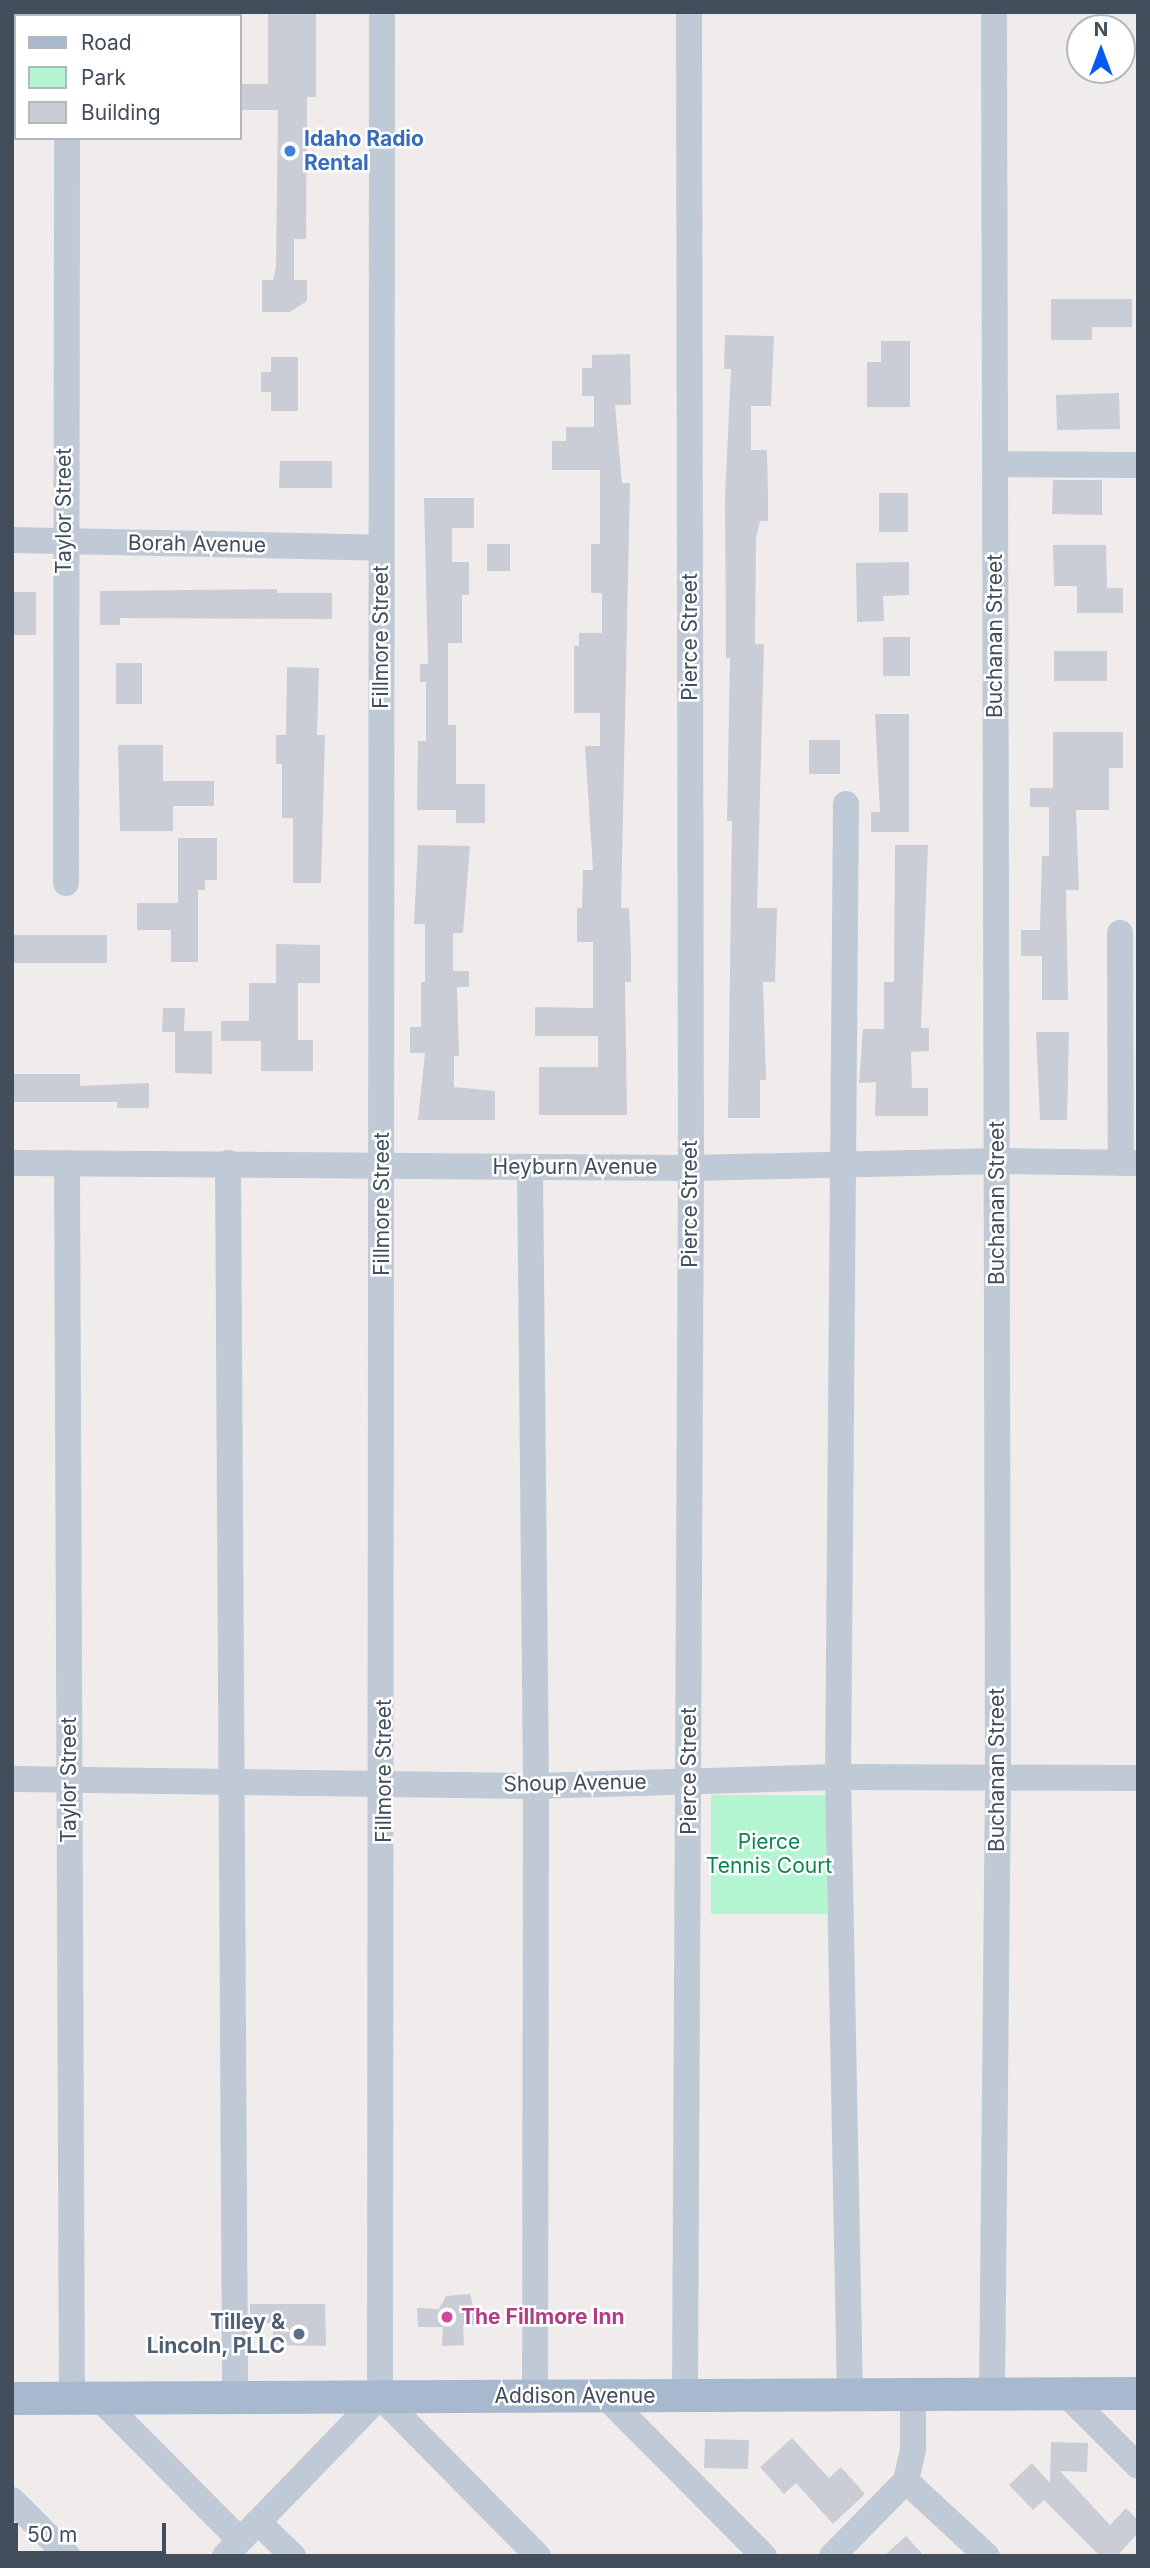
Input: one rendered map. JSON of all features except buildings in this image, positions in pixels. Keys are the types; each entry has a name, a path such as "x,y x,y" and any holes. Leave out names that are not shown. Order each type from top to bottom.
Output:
{"main road":[{"name":"Addison Avenue","path":"12,2398 1138,2393"}],"street":[{"name":"Fillmore Street","path":"380,2396 384,1782 382,12"},
{"name":"Pierce Street","path":"685,2395 691,1168 689,12"},
{"name":"Buchanan Street","path":"992,2394 998,1776 994,12"},
{"name":"Taylor Street","path":"66,883 63,541 67,140"},
{"path":"995,464 1138,465"},
{"name":"Borah Avenue","path":"12,540 381,548"},
{"path":"846,804 838,1777 850,2394"},
{"path":"1120,933 1129,1163"},
{"name":"Heyburn Avenue","path":"12,1163 691,1168 997,1161 1129,1163"},
{"name":"Taylor Street","path":"67,1163 69,1779 85,2398"},
{"path":"228,1163 235,2397"},
{"path":"530,1168 536,1786 535,2396"},
{"name":"Shoup Avenue","path":"12,1779 536,1786 838,1777 1138,1777"},
{"path":"832,2556 906,2481 913,2450 913,2394"},
{"path":"1066,2394 1138,2466"},
{"path":"604,2395 764,2556"},
{"path":"241,2539 380,2396 538,2556"},
{"path":"85,2398 241,2539 293,2556"},
{"path":"906,2481 987,2556"},
{"path":"12,2500 68,2556"}],"green space":[{"name":"Pierce Tennis Court","path":"711,1795 827,1795 827,1914 711,1914"}],"place":[{"name":"Idaho Radio Rental","path":"290,151"},
{"name":"The Fillmore Inn","path":"447,2317"},
{"name":"Tilley & Lincoln, PLLC","path":"299,2334"}]}
